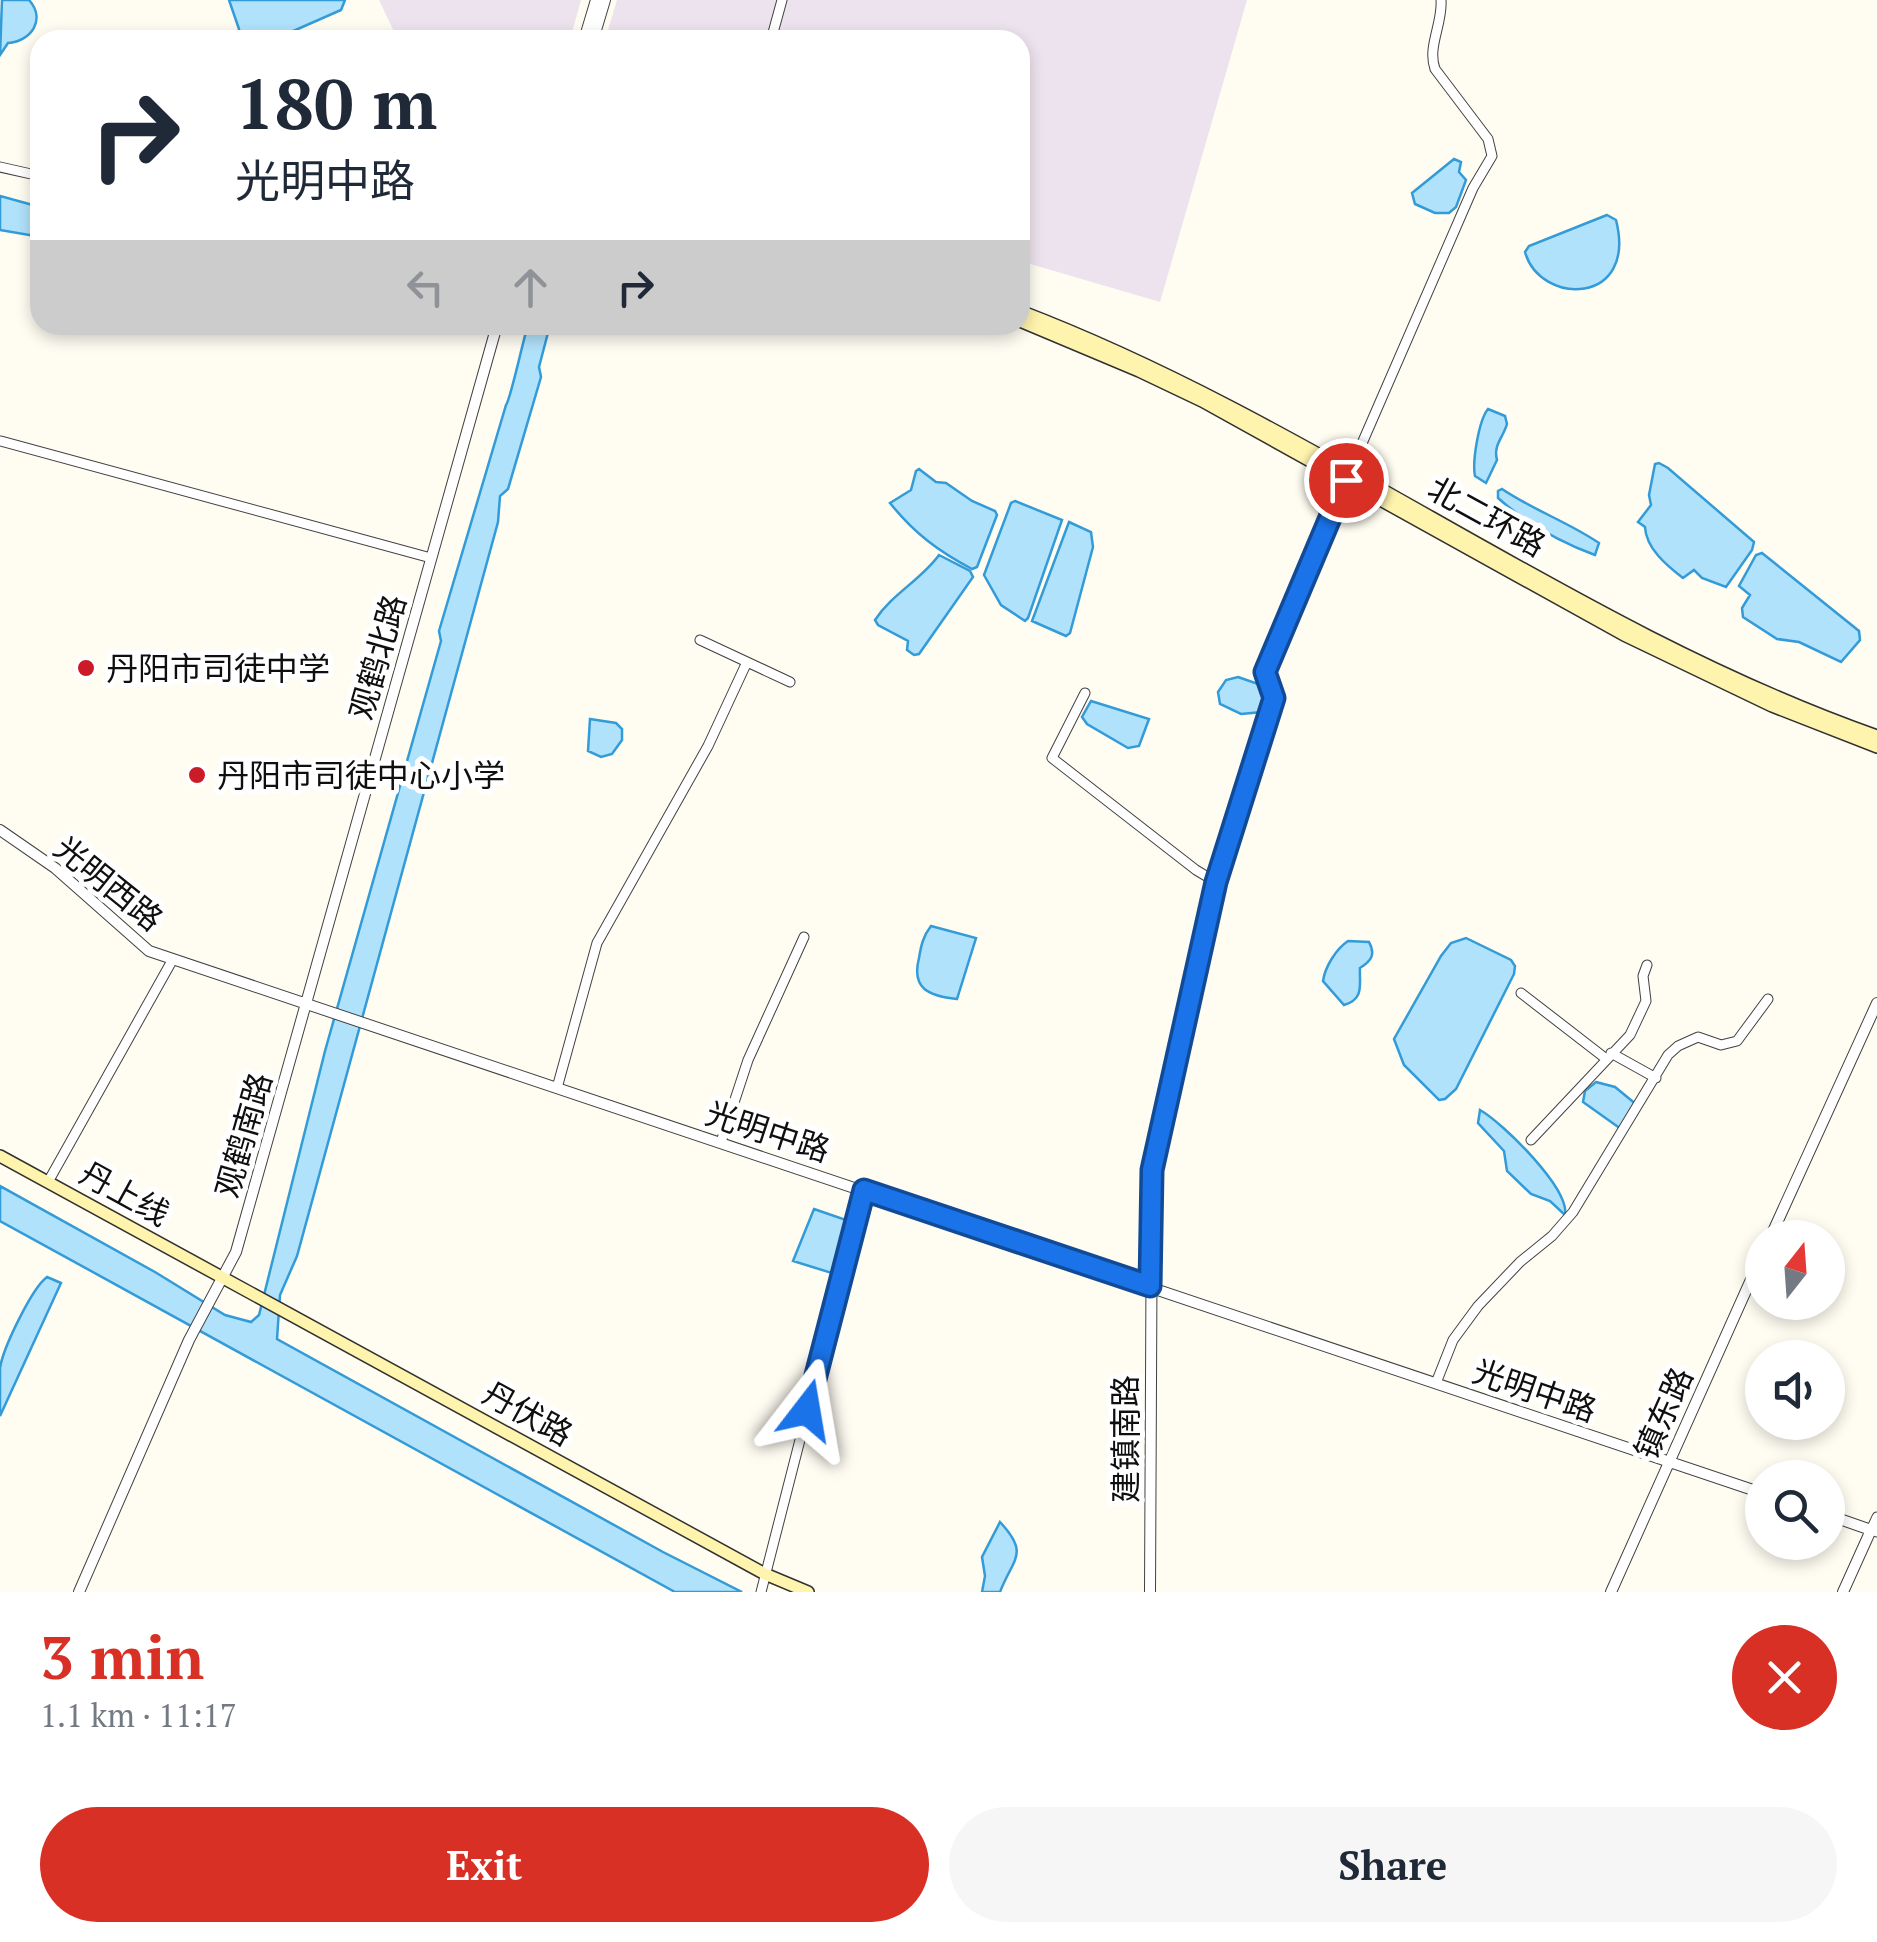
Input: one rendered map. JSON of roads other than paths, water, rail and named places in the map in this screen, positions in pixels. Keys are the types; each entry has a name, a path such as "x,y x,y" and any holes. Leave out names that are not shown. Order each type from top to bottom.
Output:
{"main road":[{"name":"北二环路","path":"1030,315 1204,391 1685,666 1772,706 1877,747"},
{"name":"北二环路","path":"1030,326 1140,370 1628,626 1775,697 1877,736"},
{"name":"丹上线","path":"0,1156 223,1278"},
{"name":"丹伏路","path":"223,1278 765,1574 808,1592"}],"street":[{"path":"587,30 596,0"},
{"path":"596,30 606,0"},
{"path":"774,30 782,0"},
{"path":"1348,476 1472,188 1492,156 1488,139 1432,59 1440,27 1441,0"},
{"path":"0,168 30,174"},
{"name":"观鹤北路","path":"306,1004 495,335"},
{"path":"2,441 431,558"},
{"name":"建镇南路","path":"1150,1592 1152,1170 1216,882 1274,698 1265,672 1348,476"},
{"path":"700,640 790,682"},
{"path":"557,1088 597,943 708,746 747,662"},
{"path":"1086,694 1052,758 1216,882"},
{"name":"光明西路","path":"0,830 55,868 149,951 306,1004"},
{"path":"721,1142 748,1060 804,937"},
{"path":"48,1182 173,959"},
{"path":"1531,1140 1630,1036 1646,1001 1647,964"},
{"path":"1521,993 1608,1056 1656,1078"},
{"path":"1436,1383 1453,1340 1478,1306 1573,1212 1678,1046 1698,1037 1721,1045 1737,1041 1768,999"},
{"path":"1778,1220 1877,1003"},
{"name":"光明中路","path":"306,1004 1745,1487"},
{"name":"观鹤南路","path":"79,1592 191,1335 236,1252 306,1004"},
{"path":"761,1592 864,1190"},
{"name":"镇东路","path":"1610,1592 1745,1292"},
{"path":"1845,1592 1877,1516"},
{"path":"1845,1521 1874,1530"}],"water":[{"path":"2,0 29,0 36,14 34,28 24,38 8,43 0,55"},
{"path":"229,0 345,0 341,10 296,30 239,29"},
{"path":"1454,159 1461,162 1459,172 1466,180 1456,207 1449,213 1435,213 1415,204 1412,193"},
{"path":"0,196 30,204 30,235 0,230"},
{"path":"1607,215 1616,220 1619,248 1613,269 1601,282 1584,288 1566,288 1549,282 1534,270 1525,252 1529,246"},
{"path":"525,335 547,335 539,367 541,377 508,489 500,496 498,522 297,1256 280,1295 277,1339 742,1592 675,1592 0,1221 0,1186 225,1315 251,1322 259,1315 325,1051 441,641 439,631"},
{"path":"1488,409 1505,416 1507,424 1486,483 1475,476 1474,461"},
{"path":"1659,463 1754,542 1726,587 1702,578 1694,570 1683,578 1658,556 1645,527 1638,522 1651,505 1649,495 1655,464"},
{"path":"919,469 936,482 946,483 995,511 997,515 977,567 972,569 937,548 890,503 911,490"},
{"path":"1502,489 1599,543 1595,555 1556,538 1520,515 1498,498"},
{"path":"1015,501 1062,520 1025,621 1001,605 984,575"},
{"path":"1069,522 1091,532 1093,547 1066,636 1032,621"},
{"path":"1762,553 1859,631 1860,640 1841,662 1799,642 1777,639 1743,617 1742,608 1750,595 1739,586 1756,555"},
{"path":"939,555 970,571 973,577 919,654 914,655 907,650 908,641 875,620"},
{"path":"1238,677 1261,685 1266,698 1262,712 1241,714 1220,704 1218,692 1226,680"},
{"path":"1091,701 1149,719 1139,746 1128,748 1087,724 1082,717"},
{"path":"590,719 616,723 622,729 622,740 612,754 601,757 588,751"},
{"path":"931,926 976,938 957,999 938,996 920,984 917,969"},
{"path":"1466,938 1511,960 1514,974 1456,1089 1439,1100 1404,1065 1394,1039 1441,956 1451,943"},
{"path":"1348,941 1369,942 1372,954 1360,968 1358,995 1344,1005 1323,981 1332,959"},
{"path":"1596,1082 1615,1087 1637,1105 1621,1129 1583,1102 1585,1091"},
{"path":"1480,1110 1504,1128 1546,1174 1564,1204 1565,1215 1550,1201 1531,1194 1507,1171 1504,1151 1478,1123"},
{"path":"814,1209 849,1221 835,1274 793,1261"},
{"path":"47,1277 61,1283 0,1416 2,1359 26,1305"},
{"path":"1000,1522 1014,1542 1016,1556 1000,1592 982,1592 982,1557"}],"place":[{"name":"丹阳市司徒中学","path":"86,668"},
{"name":"丹阳市司徒中心小学","path":"197,775"}]}
